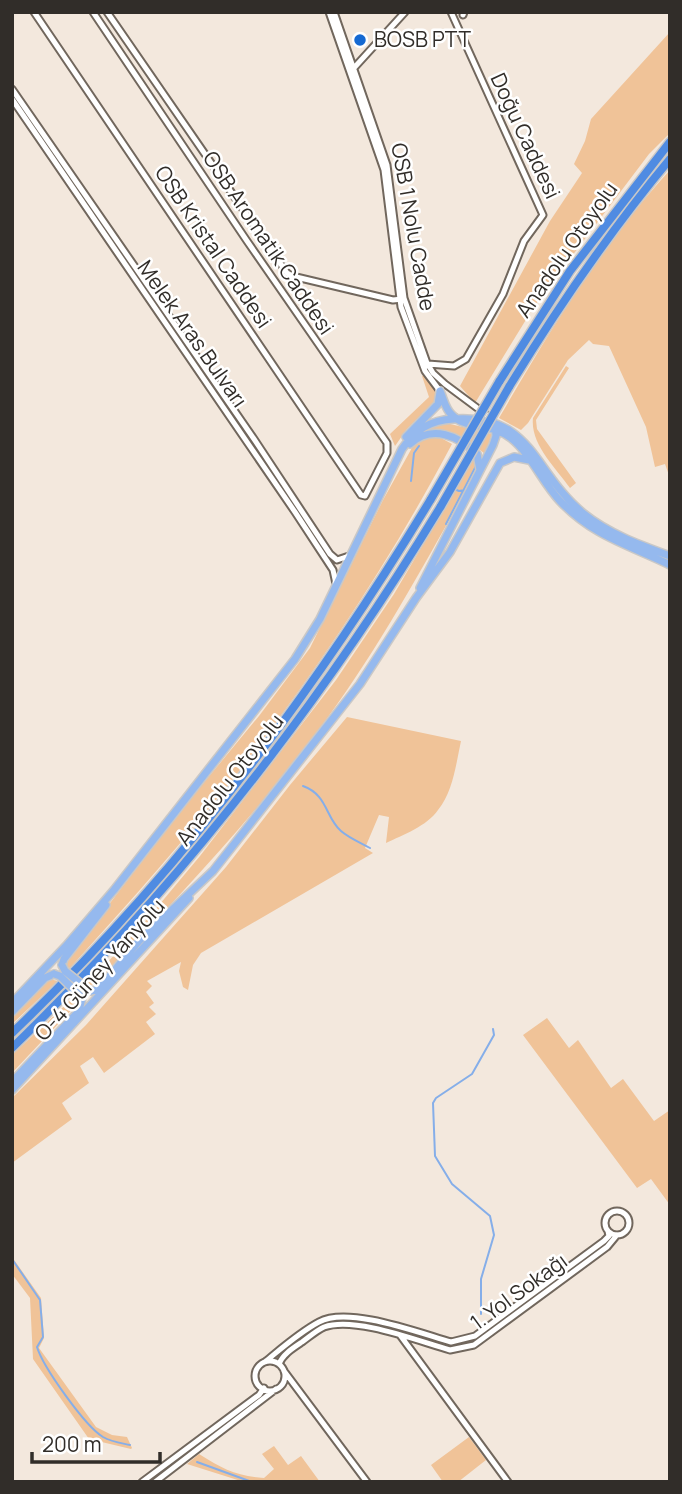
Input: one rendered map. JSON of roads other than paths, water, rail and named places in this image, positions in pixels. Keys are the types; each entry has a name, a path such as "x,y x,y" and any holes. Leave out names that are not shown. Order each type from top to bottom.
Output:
{"highway":[{"name":"Anadolu Otoyolu","path":"12,1033 134,907 251,766 353,625 499,382 570,271 670,142"},
{"name":"Anadolu Otoyolu","path":"12,1048 131,926 261,771 351,646 441,506 509,387 559,307 596,254 670,159"}],"main road":[{"path":"396,460 402,443 438,404 440,391"},
{"name":"OSB 1 Nolu Cadde","path":"440,391 445,405 455,418"},
{"path":"12,1003 66,946 124,878 295,659 320,619 396,460 406,442 420,429 433,421 455,418 507,428 527,445 557,488 585,515 611,532 670,555"},
{"path":"416,598 440,545 495,440 495,425"},
{"name":"OSB 1 Nolu Cadde","path":"495,425 512,439 557,498 583,522 609,539 670,565"},
{"path":"396,460 420,437 442,433 460,441 477,454 479,473"},
{"path":"124,878 62,965 65,971 90,991 97,990 139,941 213,872 360,684 416,598 450,552 499,463 514,457 529,460"},
{"name":"O-4 Güney Yanyolu","path":"12,1090 213,872"},
{"path":"12,1012 45,978 54,974 60,976 82,998 79,1011 12,1082"}],"street":[{"name":"OSB Kristal Caddesi","path":"34,12 361,495 366,495"},
{"name":"OSB Aromatik Caddesi","path":"93,12 387,443 387,453 366,495"},
{"path":"107,12 285,271 292,276 381,296 400,296"},
{"name":"OSB 1 Nolu Cadde","path":"331,12 389,170 404,298 426,366 495,425"},
{"name":"OSB 1 Nolu Cadde","path":"331,12 385,176 400,296 426,366 440,391"},
{"path":"353,69 405,12"},
{"name":"Doğu Caddesi","path":"434,374 436,369 460,364 468,356 502,294 524,241 543,215 451,12"},
{"path":"12,89 254,439 330,554 342,560 351,554"},
{"name":"Melek Aras Bulvarı","path":"12,99 333,570 336,577 334,590"},
{"path":"274,279 285,271"},
{"path":"426,366 444,367"},
{"path":"276,1389 264,1388 257,1381 256,1372 320,1321 335,1317 356,1317 451,1342 475,1336 604,1241 609,1236 605,1222 608,1215 622,1213 628,1218 624,1233 617,1235 608,1231"},
{"name":"1. Yol Sokağı","path":"279,1364 282,1357 291,1350 330,1326 355,1324 450,1350 474,1345 607,1247 617,1235"},
{"path":"398,1328 400,1336 508,1482"},
{"path":"266,1362 279,1364 368,1482"},
{"path":"155,1482 276,1389 284,1381 284,1371"},
{"path":"284,1381 296,1385"},
{"path":"142,1482 259,1395 264,1388"}],"waterway":[{"path":"411,481 414,453 419,446"},
{"path":"446,524 476,466"},
{"path":"454,489 465,490"},
{"path":"303,786 317,795 341,831 370,848"},
{"path":"481,1314 481,1279 494,1235 490,1216 452,1184 435,1156 433,1103 436,1098 472,1074 494,1035 493,1029"},
{"path":"12,1259 40,1300 43,1337 37,1347 56,1381 95,1431 110,1440 130,1445"},
{"path":"197,1462 252,1482"}],"place":[{"name":"BOSB PTT","path":"360,40"}]}
